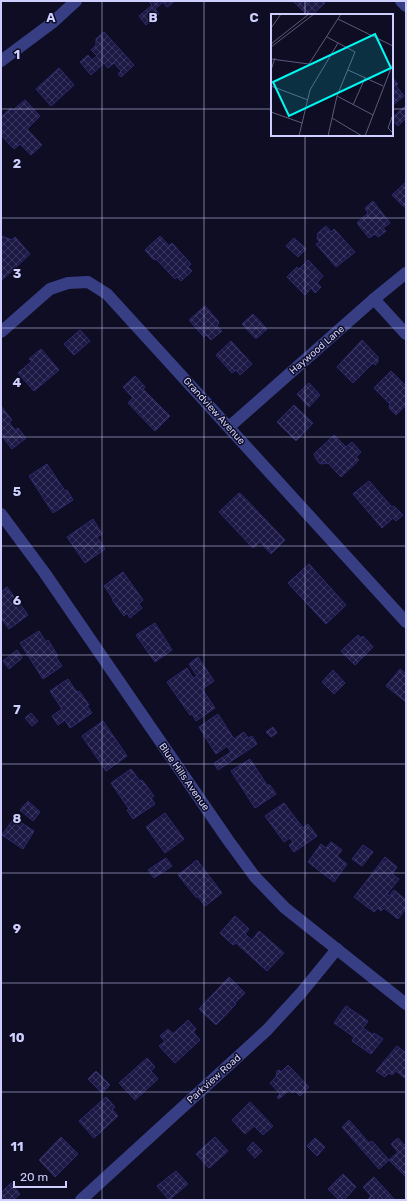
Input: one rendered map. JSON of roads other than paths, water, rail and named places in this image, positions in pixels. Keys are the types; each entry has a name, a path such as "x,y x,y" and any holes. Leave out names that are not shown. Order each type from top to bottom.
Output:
{"street":[{"path":"1,61 47,27 76,1"},
{"path":"401,1 406,6"},
{"name":"Haywood Lane","path":"229,428 406,273"},
{"name":"Grandview Avenue","path":"1,332 50,289 68,283 88,282 107,294 406,622"},
{"path":"374,300 406,334"},
{"name":"Blue Hills Avenue","path":"1,514 48,579 255,877 285,908 406,1004"},
{"name":"Parkview Road","path":"80,1200 267,1030 301,993 337,949"}]}
